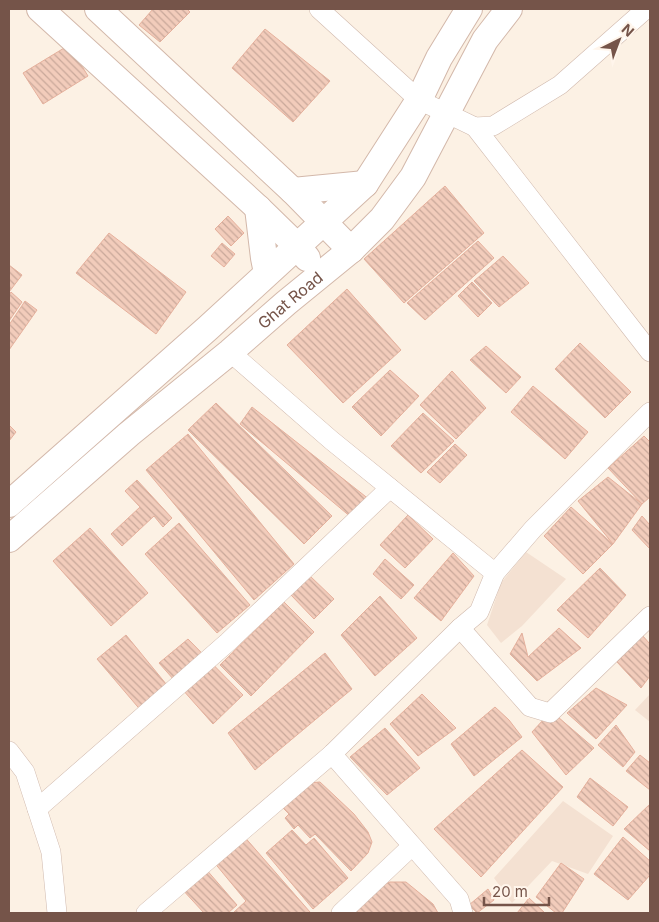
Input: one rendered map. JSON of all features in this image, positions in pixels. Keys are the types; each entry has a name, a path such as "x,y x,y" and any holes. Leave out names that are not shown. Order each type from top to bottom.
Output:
{"main road":[{"path":"40,9 258,208 297,246 320,274"},
{"path":"98,9 324,222 351,250"},
{"name":"Ghat Road","path":"9,504 208,328 365,184 419,100 439,58 468,9"},
{"name":"Ghat Road","path":"9,539 129,434 351,250 382,219 413,177 485,40 509,9"},
{"path":"292,192 365,184"},
{"path":"258,208 267,273"}],"street":[{"path":"319,9 419,100 475,128 650,352"},
{"path":"475,128 493,126 560,84 646,9"},
{"path":"230,352 331,440 495,573"},
{"path":"146,913 332,754 460,628 479,612 495,573 534,529 650,412"},
{"path":"37,809 228,642 390,488"},
{"path":"460,628 530,707 550,713 650,616"},
{"path":"9,750 25,772 51,852 57,913"},
{"path":"332,754 459,900 463,913"},
{"path":"341,913 412,846"}],"shaded area":[{"path":"526,552 566,579 522,626 501,643 487,625 501,583"},
{"path":"650,694 650,722 635,710"},
{"path":"563,801 613,836 588,874 552,861 512,903 494,878"}],"building":[{"path":"153,9 187,9 190,12 160,42 139,25"},
{"path":"265,29 330,81 293,122 232,68"},
{"path":"69,45 88,76 43,104 23,73"},
{"path":"445,186 484,233 404,303 364,259"},
{"path":"228,216 244,233 231,246 215,229"},
{"path":"109,233 186,292 156,334 76,273"},
{"path":"478,241 494,258 425,320 407,303"},
{"path":"222,243 235,254 224,267 211,256"},
{"path":"503,256 529,283 499,307 474,281"},
{"path":"9,265 22,275 9,292"},
{"path":"472,282 492,303 478,317 458,296"},
{"path":"347,289 401,350 343,403 287,345"},
{"path":"11,292 22,302 9,321 9,295"},
{"path":"25,301 37,310 9,350 9,325"},
{"path":"580,343 631,392 605,418 555,369"},
{"path":"486,346 521,377 506,393 470,360"},
{"path":"390,370 419,396 381,436 352,407"},
{"path":"452,371 486,408 456,439 420,405"},
{"path":"533,386 588,432 565,459 511,412"},
{"path":"216,403 332,516 304,544 188,430"},
{"path":"252,407 370,500 352,518 240,424"},
{"path":"423,413 454,441 421,473 391,446"},
{"path":"9,425 16,432 9,441"},
{"path":"188,434 294,564 254,600 146,470"},
{"path":"644,436 650,442 650,497 642,504 608,468"},
{"path":"455,444 467,455 440,483 427,472"},
{"path":"608,477 642,504 613,544 578,501"},
{"path":"137,480 172,518 163,527 154,516 122,546 111,534 140,507 125,491"},
{"path":"571,507 613,544 583,574 544,536"},
{"path":"408,515 433,539 405,568 380,545"},
{"path":"642,516 650,525 650,549 632,530"},
{"path":"179,523 250,605 217,633 145,554"},
{"path":"90,528 148,593 111,626 53,561"},
{"path":"453,553 474,576 441,621 414,598"},
{"path":"385,559 414,585 401,599 373,574"},
{"path":"600,568 626,595 588,638 557,610"},
{"path":"310,576 334,599 314,619 291,595"},
{"path":"380,596 417,638 375,676 341,635"},
{"path":"284,602 314,632 251,696 220,665"},
{"path":"559,628 581,648 537,681 510,654 522,633 528,657"},
{"path":"126,635 171,690 143,713 97,659"},
{"path":"642,635 650,644 650,676 641,688 617,662"},
{"path":"188,639 243,695 213,724 159,663"},
{"path":"325,653 352,689 255,770 228,733"},
{"path":"596,688 627,705 596,739 567,713"},
{"path":"422,694 456,728 418,756 390,724"},
{"path":"495,707 509,720 522,737 474,776 451,744"},
{"path":"558,717 594,748 566,775 532,732 544,719"},
{"path":"616,725 635,752 623,767 598,745"},
{"path":"385,728 420,768 387,795 350,757"},
{"path":"522,750 563,787 481,877 434,829"},
{"path":"640,755 650,763 650,790 626,771"},
{"path":"590,778 628,807 613,826 577,797"},
{"path":"320,782 354,814 368,832 372,842 368,853 351,871 315,834 310,838 298,825 294,829 285,818 289,814 282,807 308,783"},
{"path":"650,804 650,851 624,829"},
{"path":"292,830 306,845 314,838 348,878 313,909 266,853"},
{"path":"242,834 310,912 233,913 246,901 213,861"},
{"path":"623,837 650,861 650,875 628,900 594,874"},
{"path":"561,863 584,879 562,913 556,913 536,897"},
{"path":"205,868 237,905 228,913 204,913 181,888"},
{"path":"390,882 406,882 433,904 438,913 350,913 380,886"},
{"path":"488,889 494,900 477,913 469,905"},
{"path":"529,898 545,913 517,913"}]}
